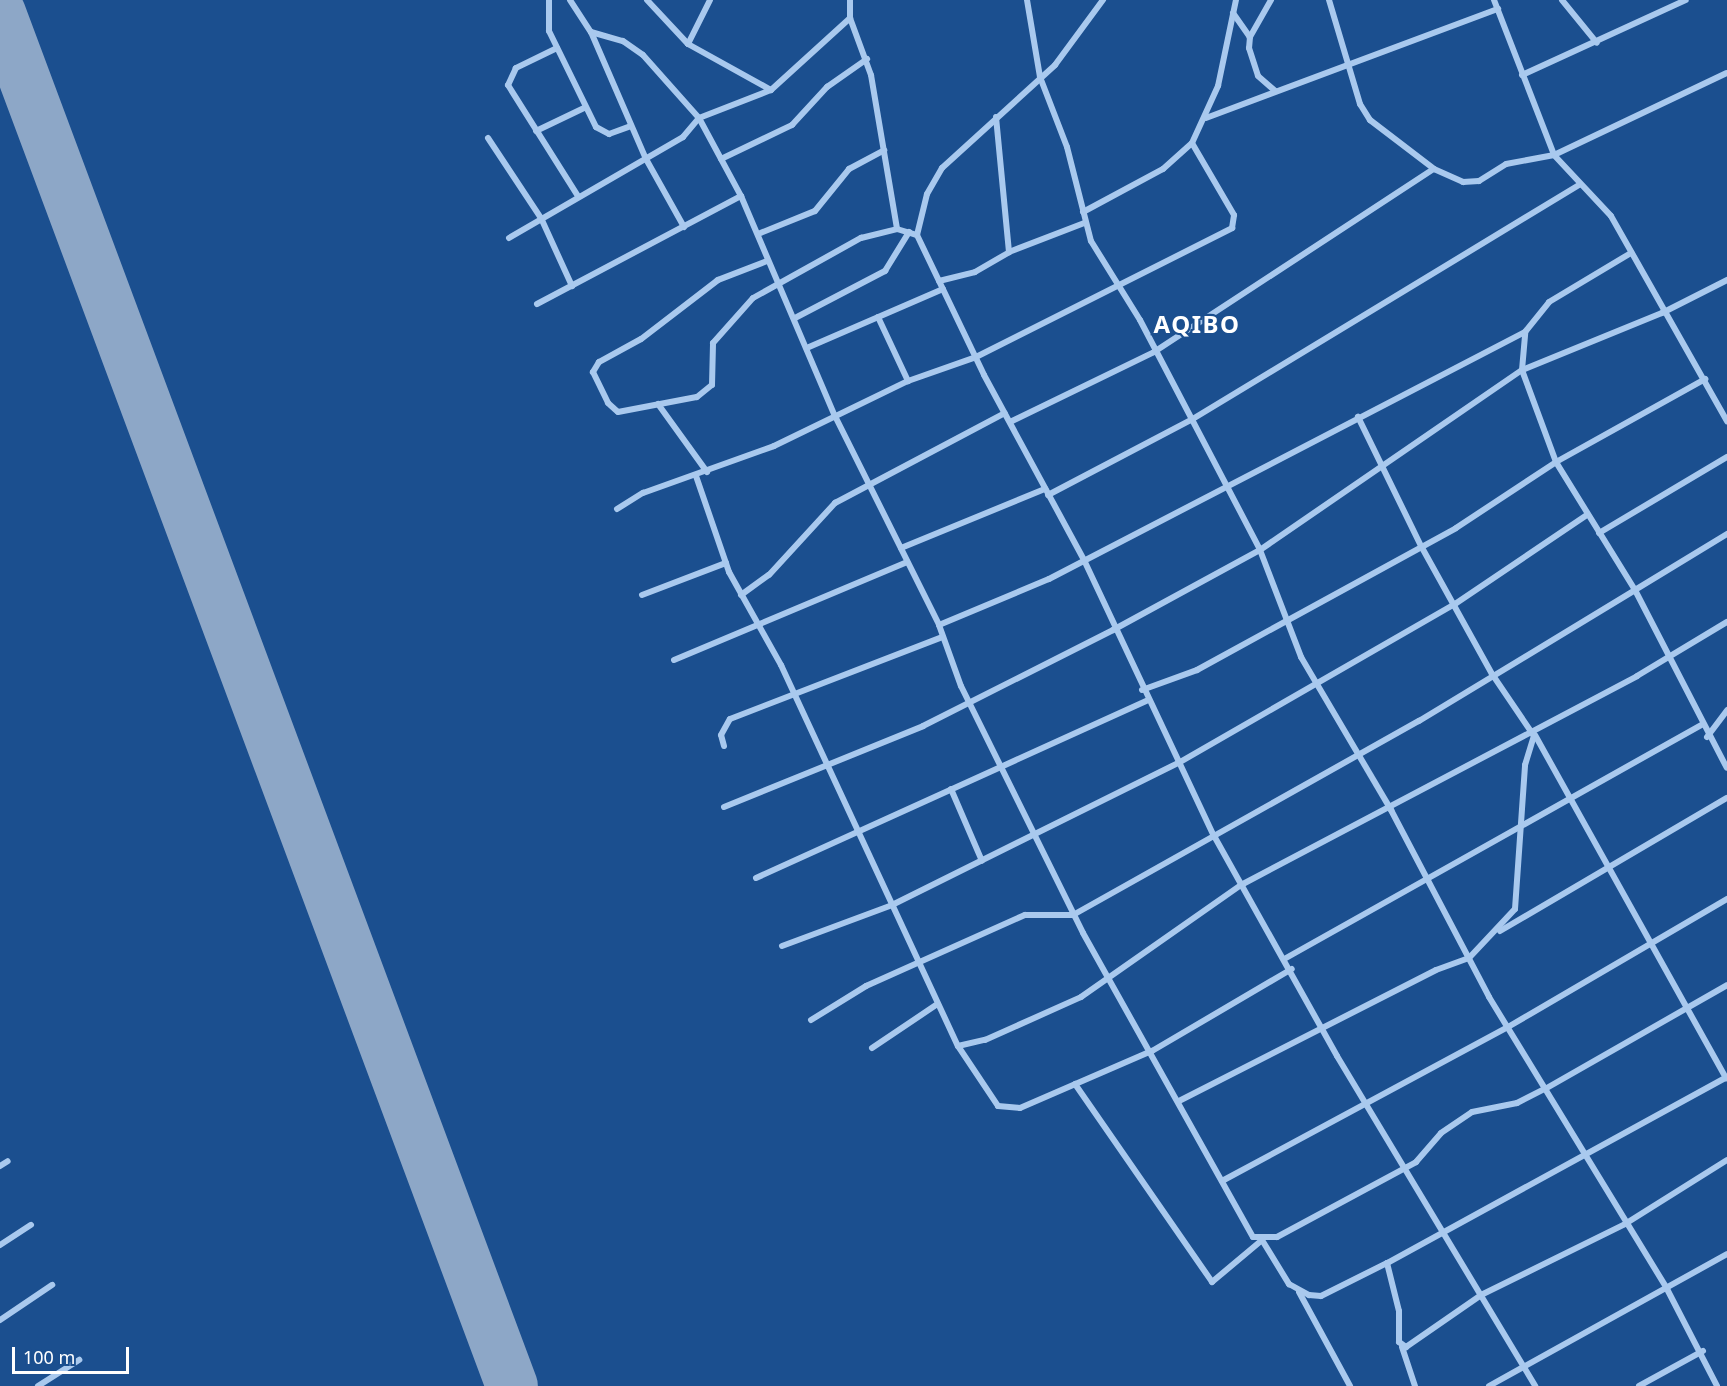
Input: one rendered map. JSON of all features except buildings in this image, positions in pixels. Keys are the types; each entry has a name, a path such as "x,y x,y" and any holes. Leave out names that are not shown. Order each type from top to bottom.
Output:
{"street":[{"path":"549,0 549,31 586,107 601,132 632,126"},
{"path":"570,0 591,32 646,159 684,227"},
{"path":"647,0 688,44 771,90"},
{"path":"688,44 710,0"},
{"path":"850,0 850,18 867,59 897,230"},
{"path":"1028,0 1040,77 1083,213 1084,223 1120,286 1260,550 1286,617 1319,687 1389,807 1508,1027 1703,1351 1717,1386"},
{"path":"917,235 937,175 1078,41 1103,0"},
{"path":"1083,213 1163,169 1192,143 1206,118 1236,0"},
{"path":"1250,37 1271,0"},
{"path":"1329,0 1351,67 1359,104 1370,120 1434,169 1471,182 1506,164 1554,155 1727,73"},
{"path":"1494,0 1554,155 1580,184 1603,203 1662,313 1705,379 1727,422"},
{"path":"1562,0 1597,43"},
{"path":"1522,75 1597,43 1686,0"},
{"path":"1206,118 1275,91 1351,67 1498,9"},
{"path":"1233,13 1250,37 1254,69 1275,91"},
{"path":"509,238 578,196 684,137 699,118 771,90 850,18"},
{"path":"591,32 623,41 644,55 699,118 741,196 767,261 809,347 835,416 939,625 968,700 1000,769 1038,835 1073,915 1152,1051 1247,1231 1262,1240 1298,1292 1350,1386"},
{"path":"557,48 509,76 507,85 578,196"},
{"path":"721,159 792,125 827,87 867,59"},
{"path":"536,131 586,107"},
{"path":"996,117 1009,252"},
{"path":"488,138 541,218 572,286"},
{"path":"617,509 643,493 707,472 908,381 976,357 1215,238 1235,222 1192,143"},
{"path":"758,234 815,211 849,169 884,150"},
{"path":"1010,422 1154,352 1434,169"},
{"path":"901,548 1047,492 1191,420 1580,184"},
{"path":"537,304 741,196"},
{"path":"939,281 975,272 1009,252 1084,223"},
{"path":"767,261 718,280 595,367 613,410 658,405 707,391 713,343 722,329 753,298 853,242 897,230 917,235 976,357 1084,560 1113,630 1147,701 1180,762 1213,834 1286,958 1402,1167 1536,1386"},
{"path":"795,318 885,271 909,232"},
{"path":"939,625 1084,560 1226,484 1525,332 1548,302 1631,253"},
{"path":"724,807 824,764 923,726 968,700 1113,630 1260,550 1522,370 1662,313 1727,280"},
{"path":"809,347 943,289"},
{"path":"878,317 908,381"},
{"path":"1525,332 1522,370 1556,462 1635,590 1671,655 1707,737 1727,768"},
{"path":"1142,690 1197,670 1286,617 1421,546 1556,462 1705,379"},
{"path":"658,405 707,472"},
{"path":"741,595 769,575 816,519 867,484 1005,413"},
{"path":"1298,1292 1321,1296 1387,1263 1726,1077 1573,797 1532,731 1492,674 1421,546 1358,417"},
{"path":"1599,533 1727,457"},
{"path":"696,476 726,563 792,694 892,905 936,1005 984,1089 1004,1109 1075,1084 1152,1051 1292,969"},
{"path":"782,946 892,905 1038,835 1180,762 1319,687 1455,604 1587,515"},
{"path":"811,1020 866,986 919,967 1025,915 1073,915 1358,753 1727,534"},
{"path":"674,660 907,562"},
{"path":"642,595 726,563"},
{"path":"958,1046 1011,1030 1110,979 1241,885 1532,731 1727,622"},
{"path":"724,746 721,735 729,719 943,637"},
{"path":"756,878 1147,701"},
{"path":"1707,737 1727,710"},
{"path":"1286,958 1702,725"},
{"path":"1496,934 1515,909 1532,731"},
{"path":"951,789 982,861"},
{"path":"1179,1101 1323,1026 1469,958 1496,934 1727,798"},
{"path":"1222,1181 1508,1027 1727,898"},
{"path":"1075,1084 1212,1282 1262,1240 1277,1237 1425,1156 1441,1133 1473,1112 1517,1103 1545,1089 1727,985"},
{"path":"873,1048 936,1005"},
{"path":"0,1166 8,1161"},
{"path":"1402,1347 1481,1295 1625,1224 1727,1161"},
{"path":"0,1245 31,1225"},
{"path":"1489,1386 1727,1254"},
{"path":"1387,1263 1402,1347 1415,1386"},
{"path":"0,1320 52,1285"},
{"path":"1639,1386 1703,1351"},
{"path":"38,1386 79,1360"}],"runway":[{"path":"0,13 512,1386"}],"district":[{"name":"AQIBO","path":"1197,324"}]}
